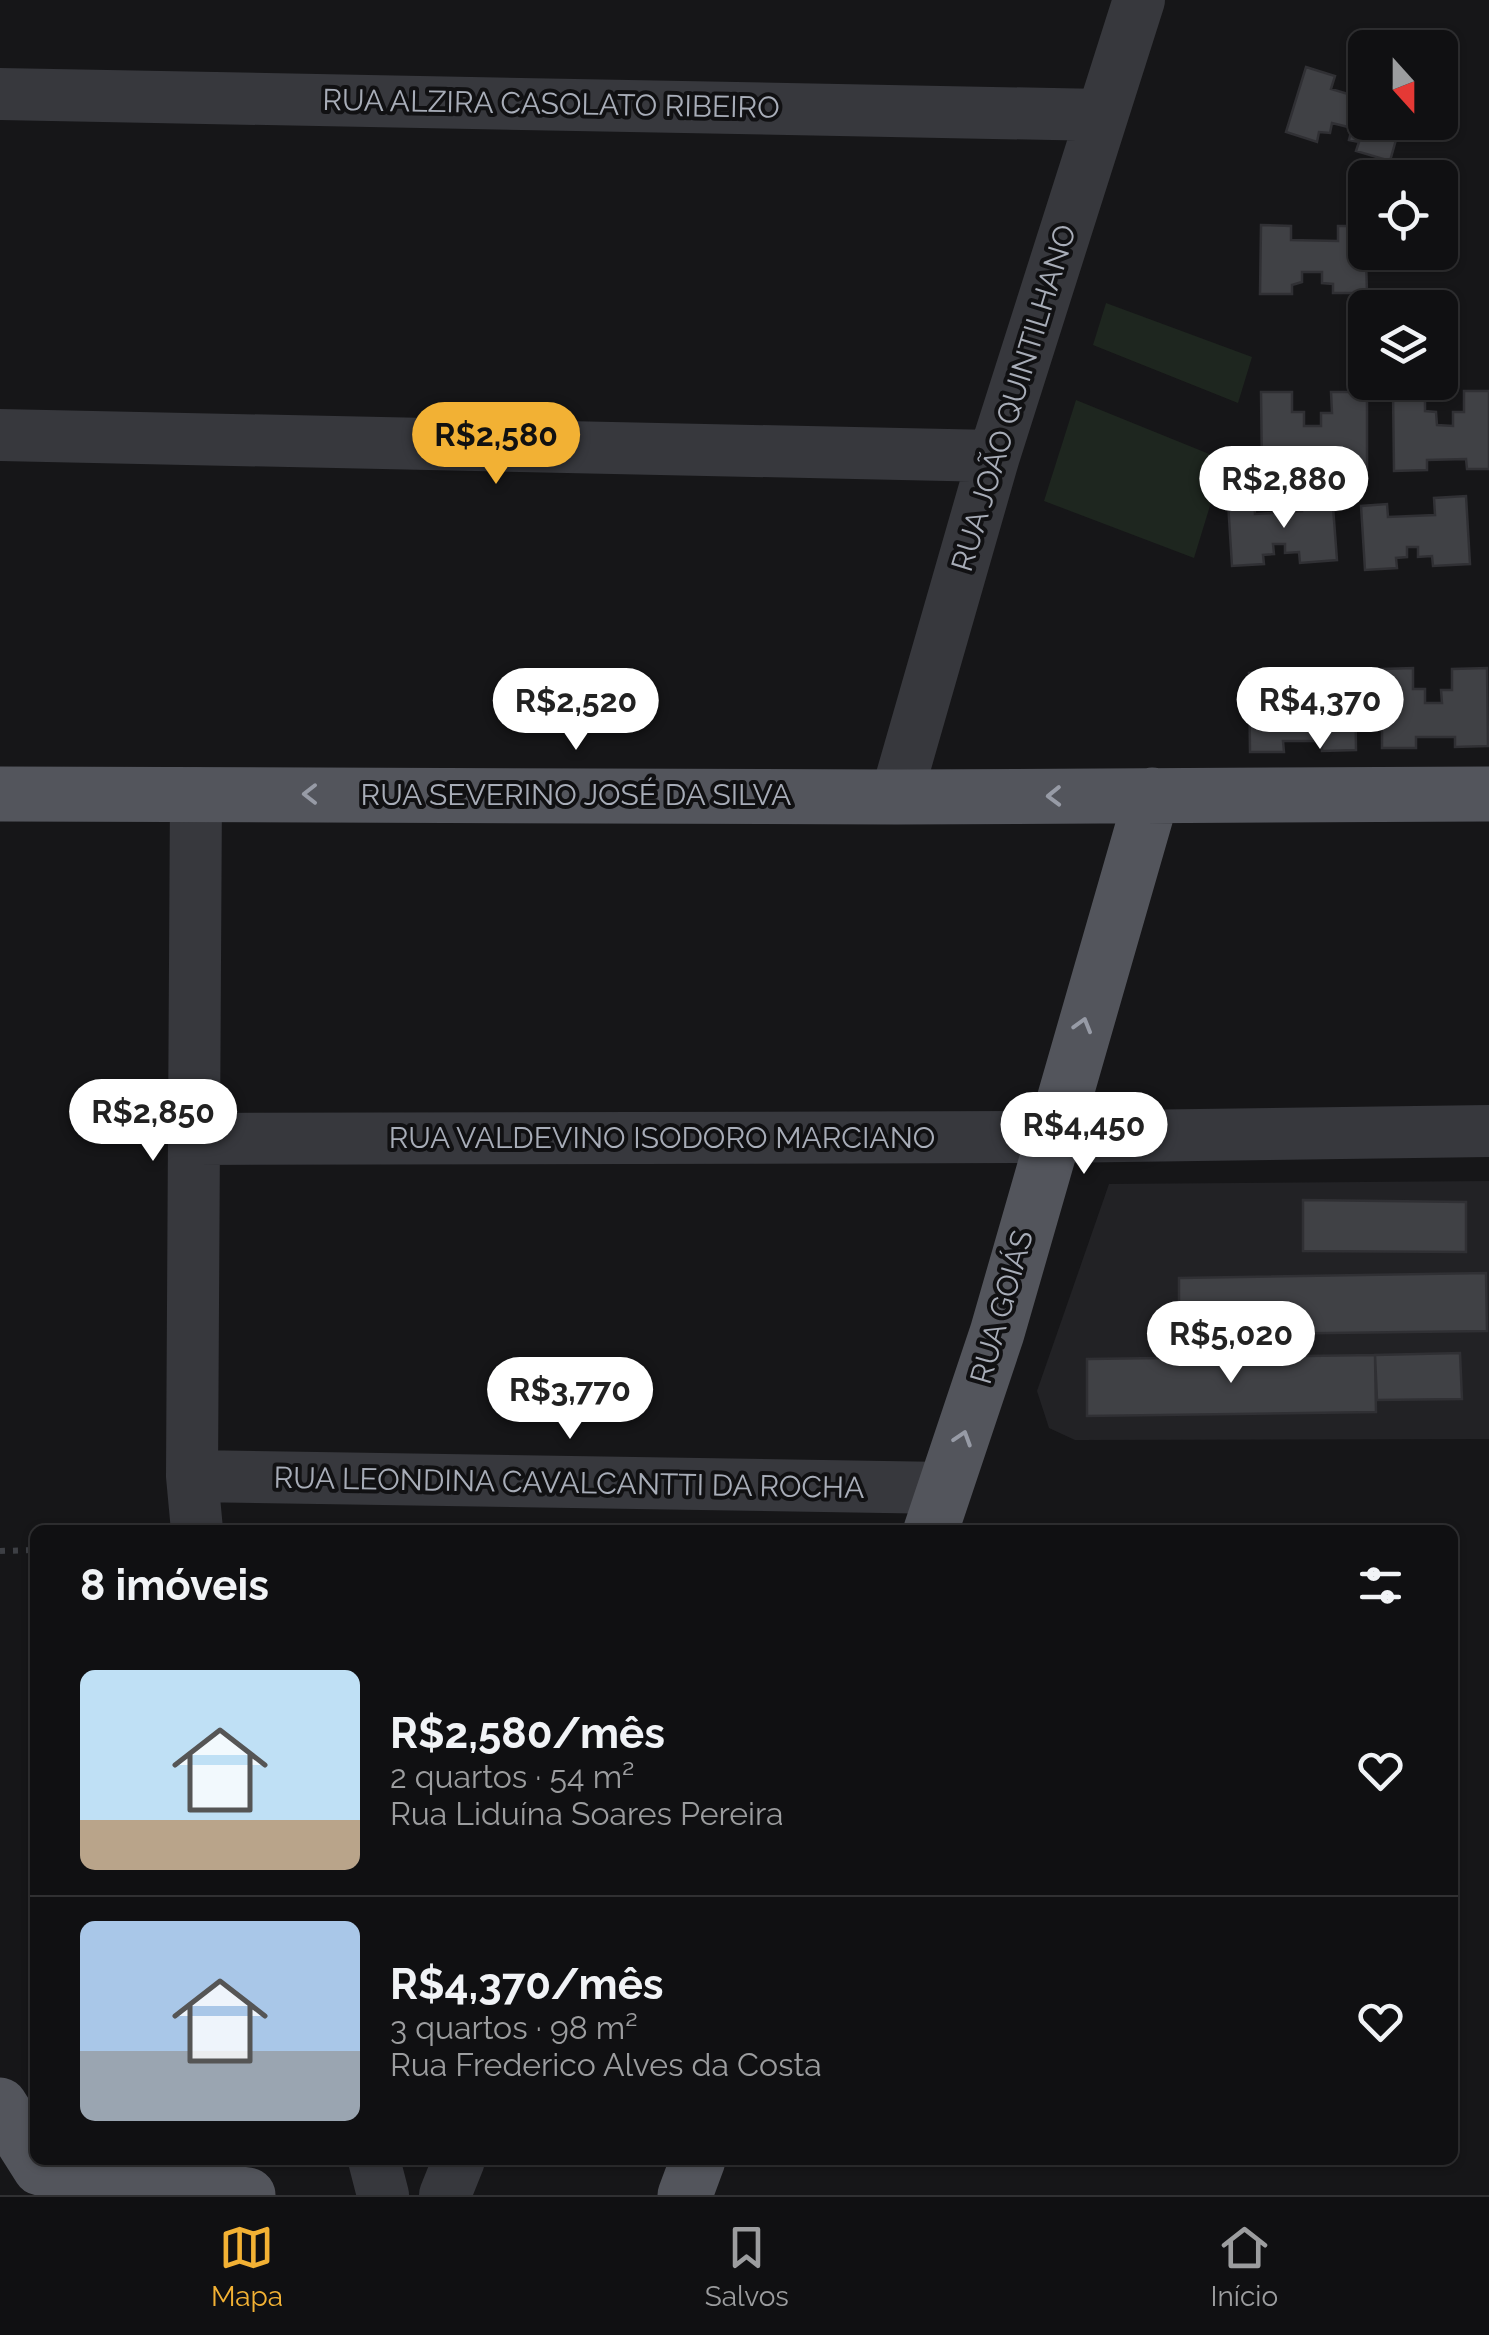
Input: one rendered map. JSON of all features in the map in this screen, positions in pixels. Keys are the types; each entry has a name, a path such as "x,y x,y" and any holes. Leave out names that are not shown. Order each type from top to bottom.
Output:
{"main road":[{"name":"RUA SEVERINO JOSÉ DA SILVA","path":"0,794 896,797 1154,788 1489,794"},
{"name":"RUA GOIÁS","path":"938,1509 997,1333 1154,788"},
{"path":"0,2105 20,2164 248,2195"},
{"path":"685,2195 696,2165"}],"street":[{"name":"RUA JOÃO QUINTILHANO","path":"896,797 994,456 1139,0"},
{"name":"RUA ALZIRA CASOLATO RIBEIRO","path":"0,94 1102,115"},
{"path":"0,436 994,456"},
{"path":"196,793 192,1476 197,1525"},
{"name":"RUA VALDEVINO ISODORO MARCIANO","path":"195,1139 1051,1137 1489,1131"},
{"name":"RUA LEONDINA CAVALCANTTI DA ROCHA","path":"192,1476 656,1508 938,1509"},
{"path":"375,2165 383,2195"},
{"path":"446,2195 457,2165"}],"path":[{"path":"0,1550 30,1550"}],"shaded area":[{"path":"1106,303 1252,357 1238,403 1093,345"},
{"path":"1076,400 1224,460 1194,558 1044,501"},
{"path":"1489,1181 1489,1439 1075,1440 1049,1428 1037,1391 1109,1184"}],"building":[{"path":"1306,67 1335,76 1331,89 1348,94 1348,127 1332,123 1330,133 1319,132 1317,142 1286,132"},
{"path":"1349,140 1396,140 1390,160 1356,151 1359,142"},
{"path":"1261,225 1291,226 1291,240 1338,241 1338,226 1348,226 1348,270 1366,270 1367,290 1333,293 1333,284 1322,283 1322,272 1302,272 1302,282 1292,285 1292,294 1260,294"},
{"path":"1464,391 1489,391 1489,469 1467,469 1466,459 1427,460 1427,470 1394,471 1393,400 1425,400 1425,411 1436,412 1437,425 1453,426 1453,412 1464,412"},
{"path":"1261,392 1292,392 1292,412 1304,412 1304,426 1321,426 1321,413 1332,413 1331,392 1348,392 1348,400 1367,400 1367,469 1334,470 1334,460 1295,461 1295,471 1262,471"},
{"path":"1332,493 1337,560 1300,563 1299,552 1285,553 1285,544 1273,544 1274,554 1263,555 1264,564 1232,566 1228,502 1254,500 1255,514 1302,511 1301,494"},
{"path":"1466,496 1470,564 1433,566 1432,556 1418,557 1418,547 1407,547 1407,557 1396,558 1397,568 1365,570 1361,506 1387,504 1388,517 1435,515 1434,498"},
{"path":"1413,668 1413,689 1425,689 1425,703 1442,703 1441,690 1452,690 1452,669 1487,668 1488,746 1455,747 1455,737 1416,737 1416,748 1382,748 1382,669"},
{"path":"1280,672 1281,693 1292,693 1293,707 1309,707 1309,694 1320,694 1319,673 1355,673 1356,750 1322,751 1322,741 1283,741 1284,752 1250,752 1249,673"},
{"path":"1303,1200 1466,1202 1466,1252 1303,1251"},
{"path":"1486,1273 1487,1331 1179,1335 1179,1278"},
{"path":"1460,1353 1462,1399 1377,1400 1375,1355"},
{"path":"1375,1355 1376,1412 1087,1416 1087,1359"}]}
